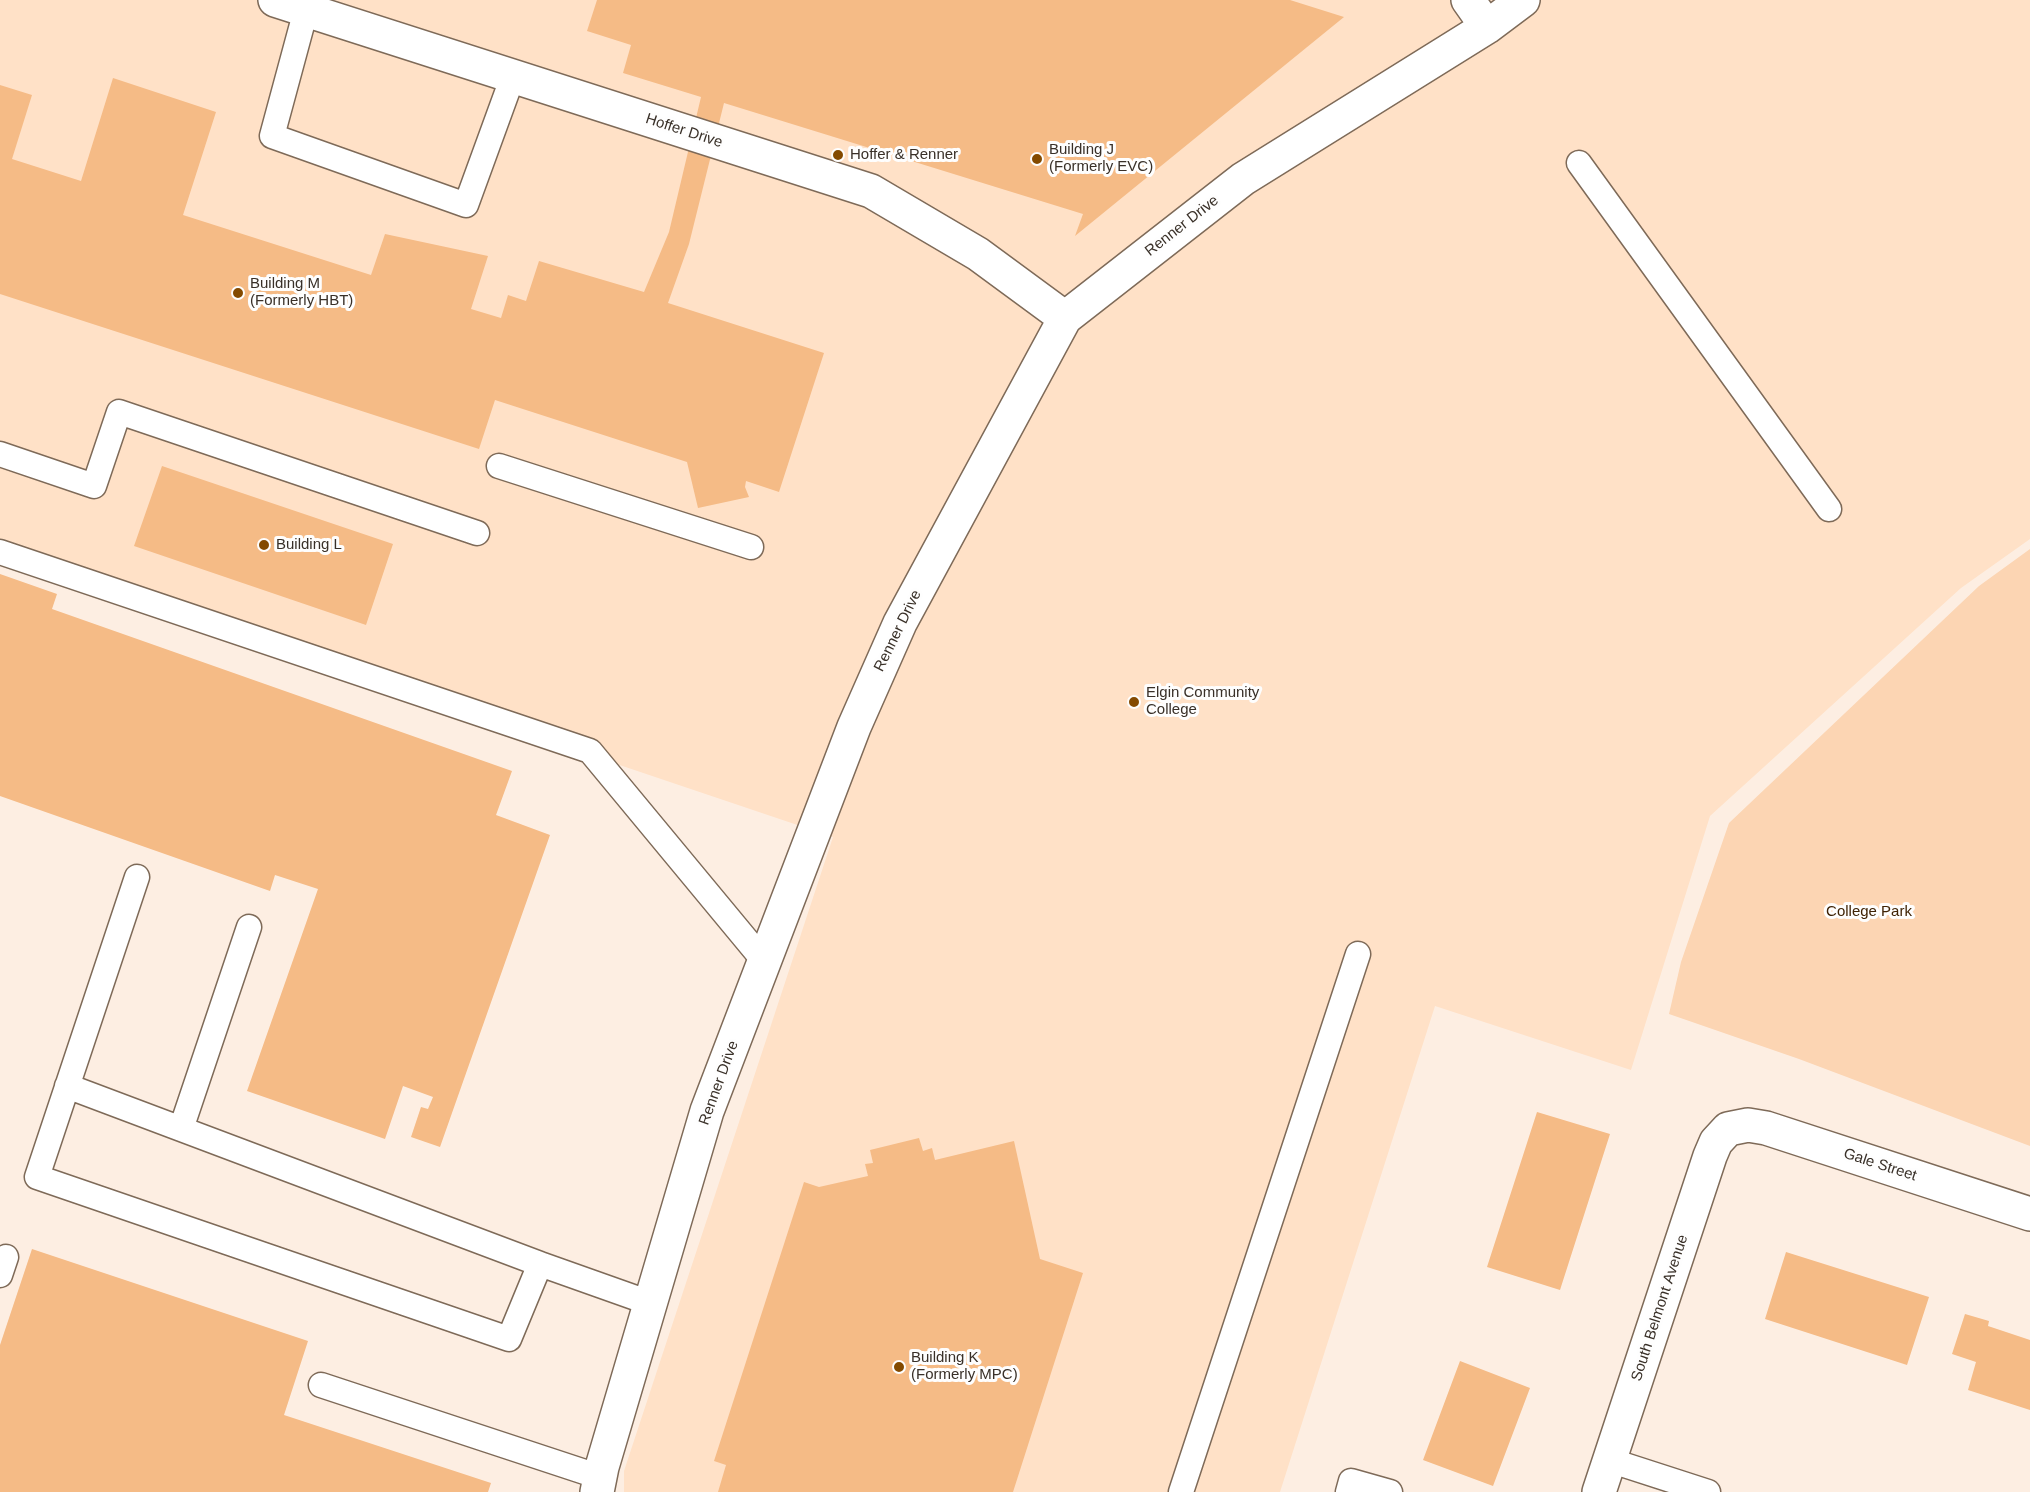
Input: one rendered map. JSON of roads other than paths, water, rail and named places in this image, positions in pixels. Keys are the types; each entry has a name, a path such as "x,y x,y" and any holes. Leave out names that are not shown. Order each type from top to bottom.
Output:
{"street":[{"name":"Hoffer Drive","path":"275,0 871,191 978,254 1065,318"},
{"path":"1468,0 1488,27"},
{"name":"Renner Drive","path":"599,1484 707,1111 854,727 900,623 1065,318 1243,179 1488,27 1523,0"},
{"name":"Gale Street","path":"1728,1129 1748,1125 1766,1128 2030,1214"},
{"name":"South Belmont Avenue","path":"1599,1492 1710,1156 1716,1142 1728,1129"}],"lane":[{"path":"306,10 272,136 466,205 513,76"},
{"path":"1579,163 1829,509"},
{"path":"0,454 94,486 119,412 477,533"},
{"path":"499,466 751,547"},
{"path":"0,552 590,752 764,962"},
{"path":"137,877 37,1177 509,1339 540,1264"},
{"path":"181,1129 249,927"},
{"path":"1181,1492 1358,954"},
{"path":"67,1086 540,1264 650,1303"},
{"path":"321,1386 599,1484"},
{"path":"1609,1460 1708,1492"},
{"path":"1348,1492 1352,1480 1390,1492"}],"place":[{"name":"Hoffer & Renner","path":"838,155"},
{"name":"Building J (Formerly EVC)","path":"1037,159"},
{"name":"Building M (Formerly HBT)","path":"238,293"},
{"name":"Building L","path":"264,545"},
{"name":"Elgin Community College","path":"1134,702"},
{"name":"Building K (Formerly MPC)","path":"899,1367"}],"park label":[{"name":"College Park","path":"1869,912"}]}
